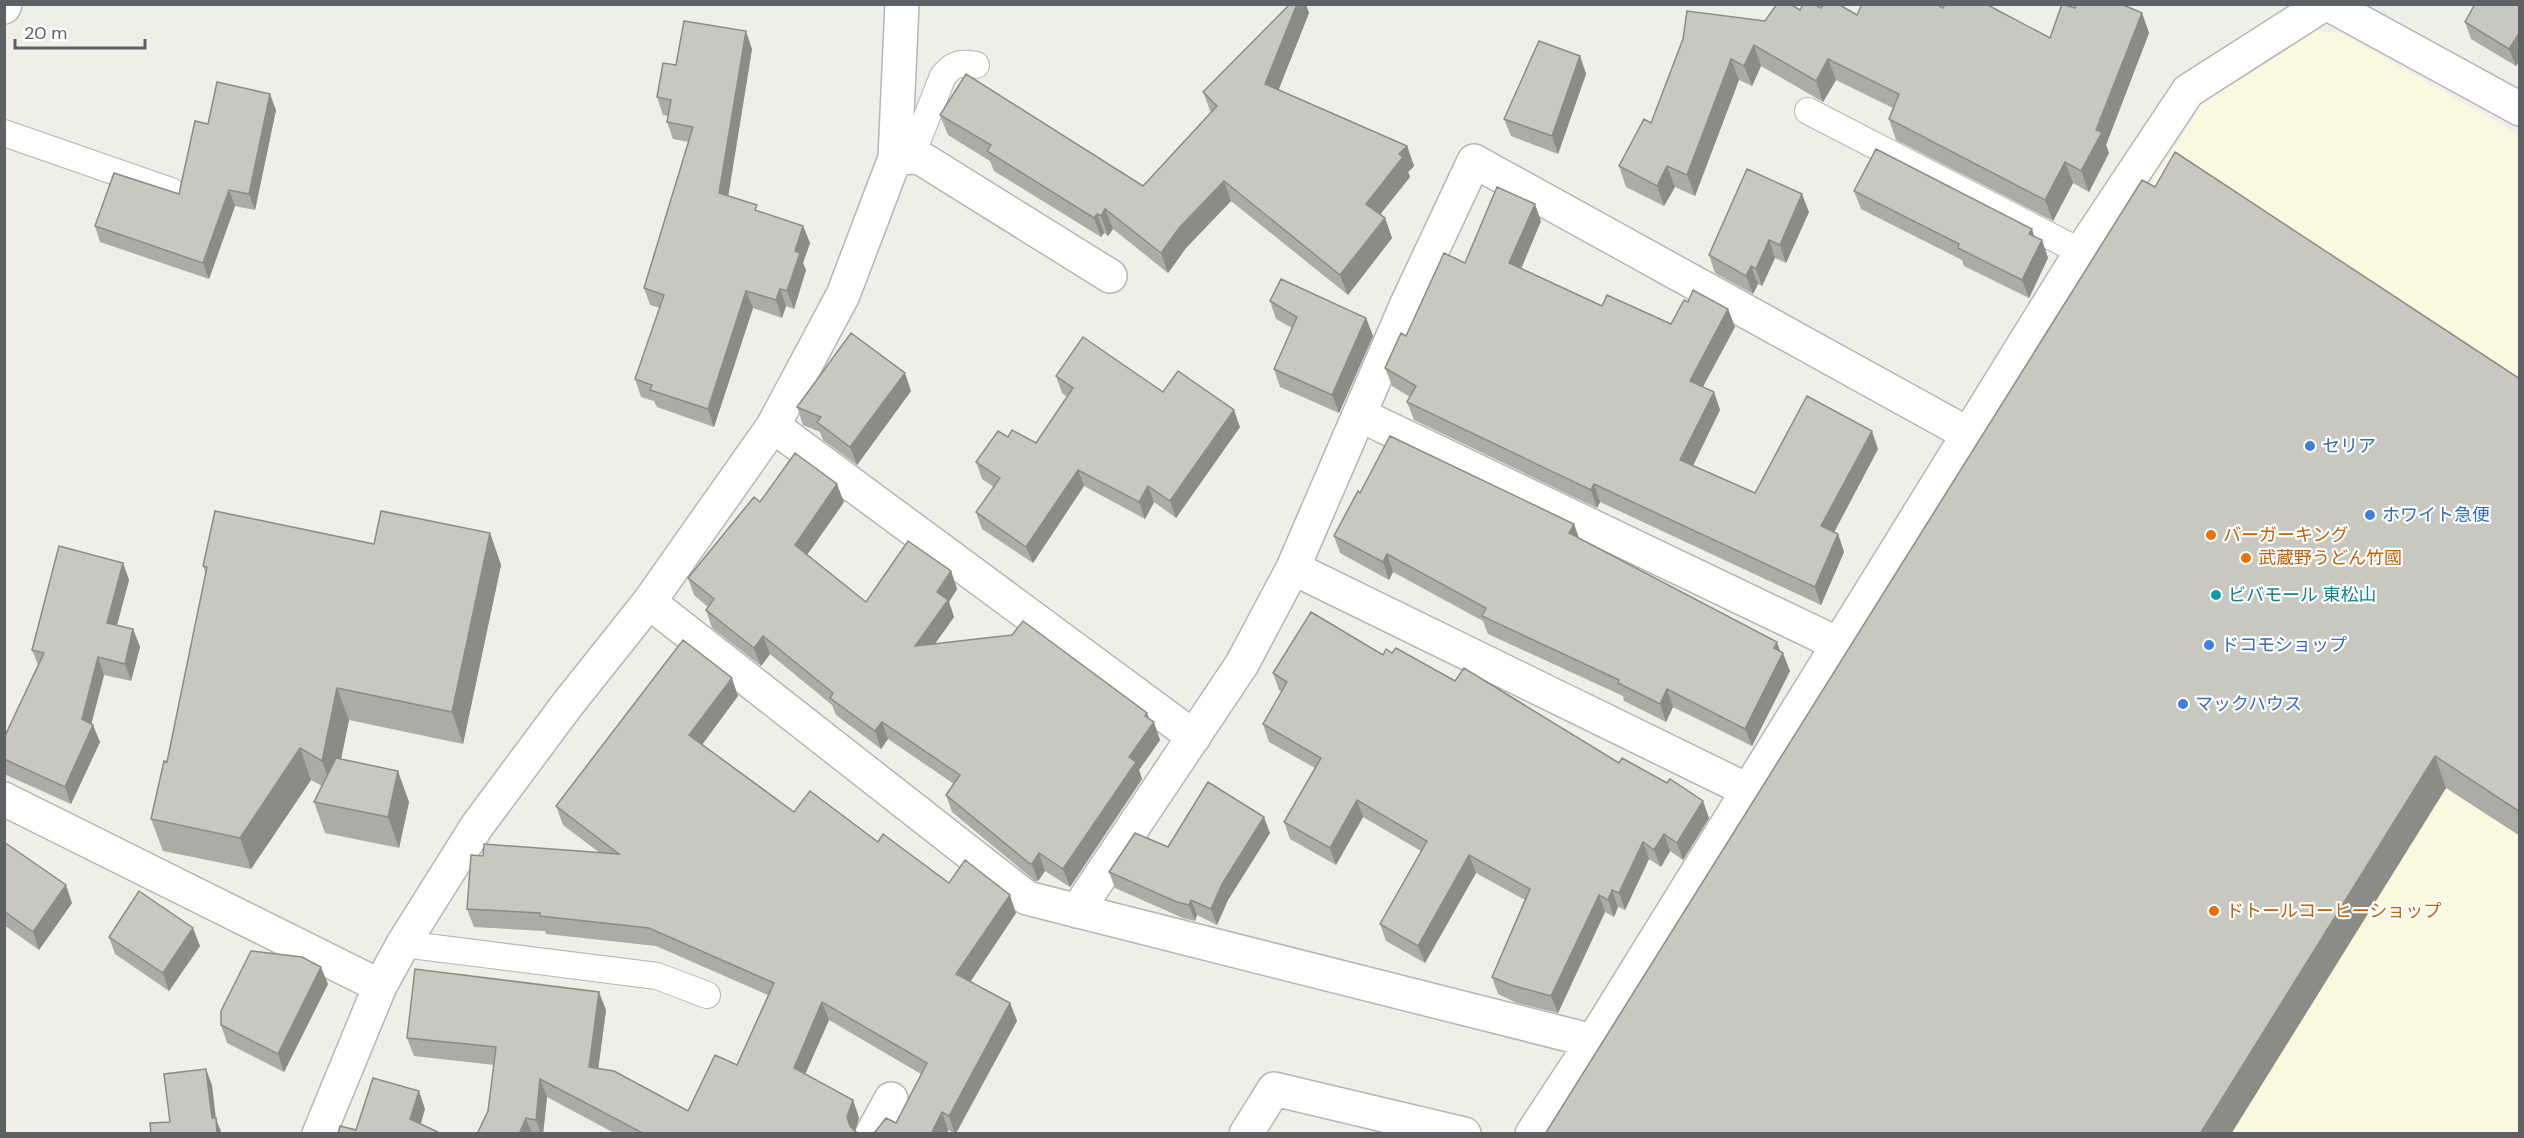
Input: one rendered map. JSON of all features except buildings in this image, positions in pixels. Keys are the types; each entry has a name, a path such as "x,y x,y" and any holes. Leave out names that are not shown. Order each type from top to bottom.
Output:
{"street":[{"path":"1532,1134 1593,1041 2081,252 2188,91 2326,4 2520,109"},
{"path":"319,1134 380,986 403,944 477,826 567,705 649,602 773,426 843,295 903,158 902,20"},
{"path":"903,158 919,157 1110,276"},
{"path":"1077,911 1242,664 1293,568 1406,306 1474,161 1968,434"},
{"path":"1360,415 1838,644"},
{"path":"773,426 1194,737"},
{"path":"1293,568 1747,790"},
{"path":"649,602 1027,898 1593,1041"},
{"path":"4,799 380,986"},
{"path":"1245,1134 1274,1089 1464,1134"},
{"path":"872,1134 891,1100"}],"lane":[{"path":"903,158 943,76 952,65 965,63 976,65"},
{"path":"1808,111 2081,252"},
{"path":"4,133 171,191"},
{"path":"403,944 657,976 707,995"}],"shaded area":[{"name":"ビバモール 東松山","path":"2317,31 2341,33 2504,126 2519,138 2519,1133 1552,1134 2202,104"}],"place":[{"name":"セリア","path":"2310,446"},
{"name":"ホワイト急便","path":"2370,515"},
{"name":"バーガーキング","path":"2211,535"},
{"name":"武蔵野うどん竹國","path":"2246,558"},
{"name":"ビバモール 東松山","path":"2216,595"},
{"name":"ドコモショップ","path":"2209,645"},
{"name":"マックハウス","path":"2183,704"},
{"name":"ドトールコーヒーショップ","path":"2214,911"}]}
